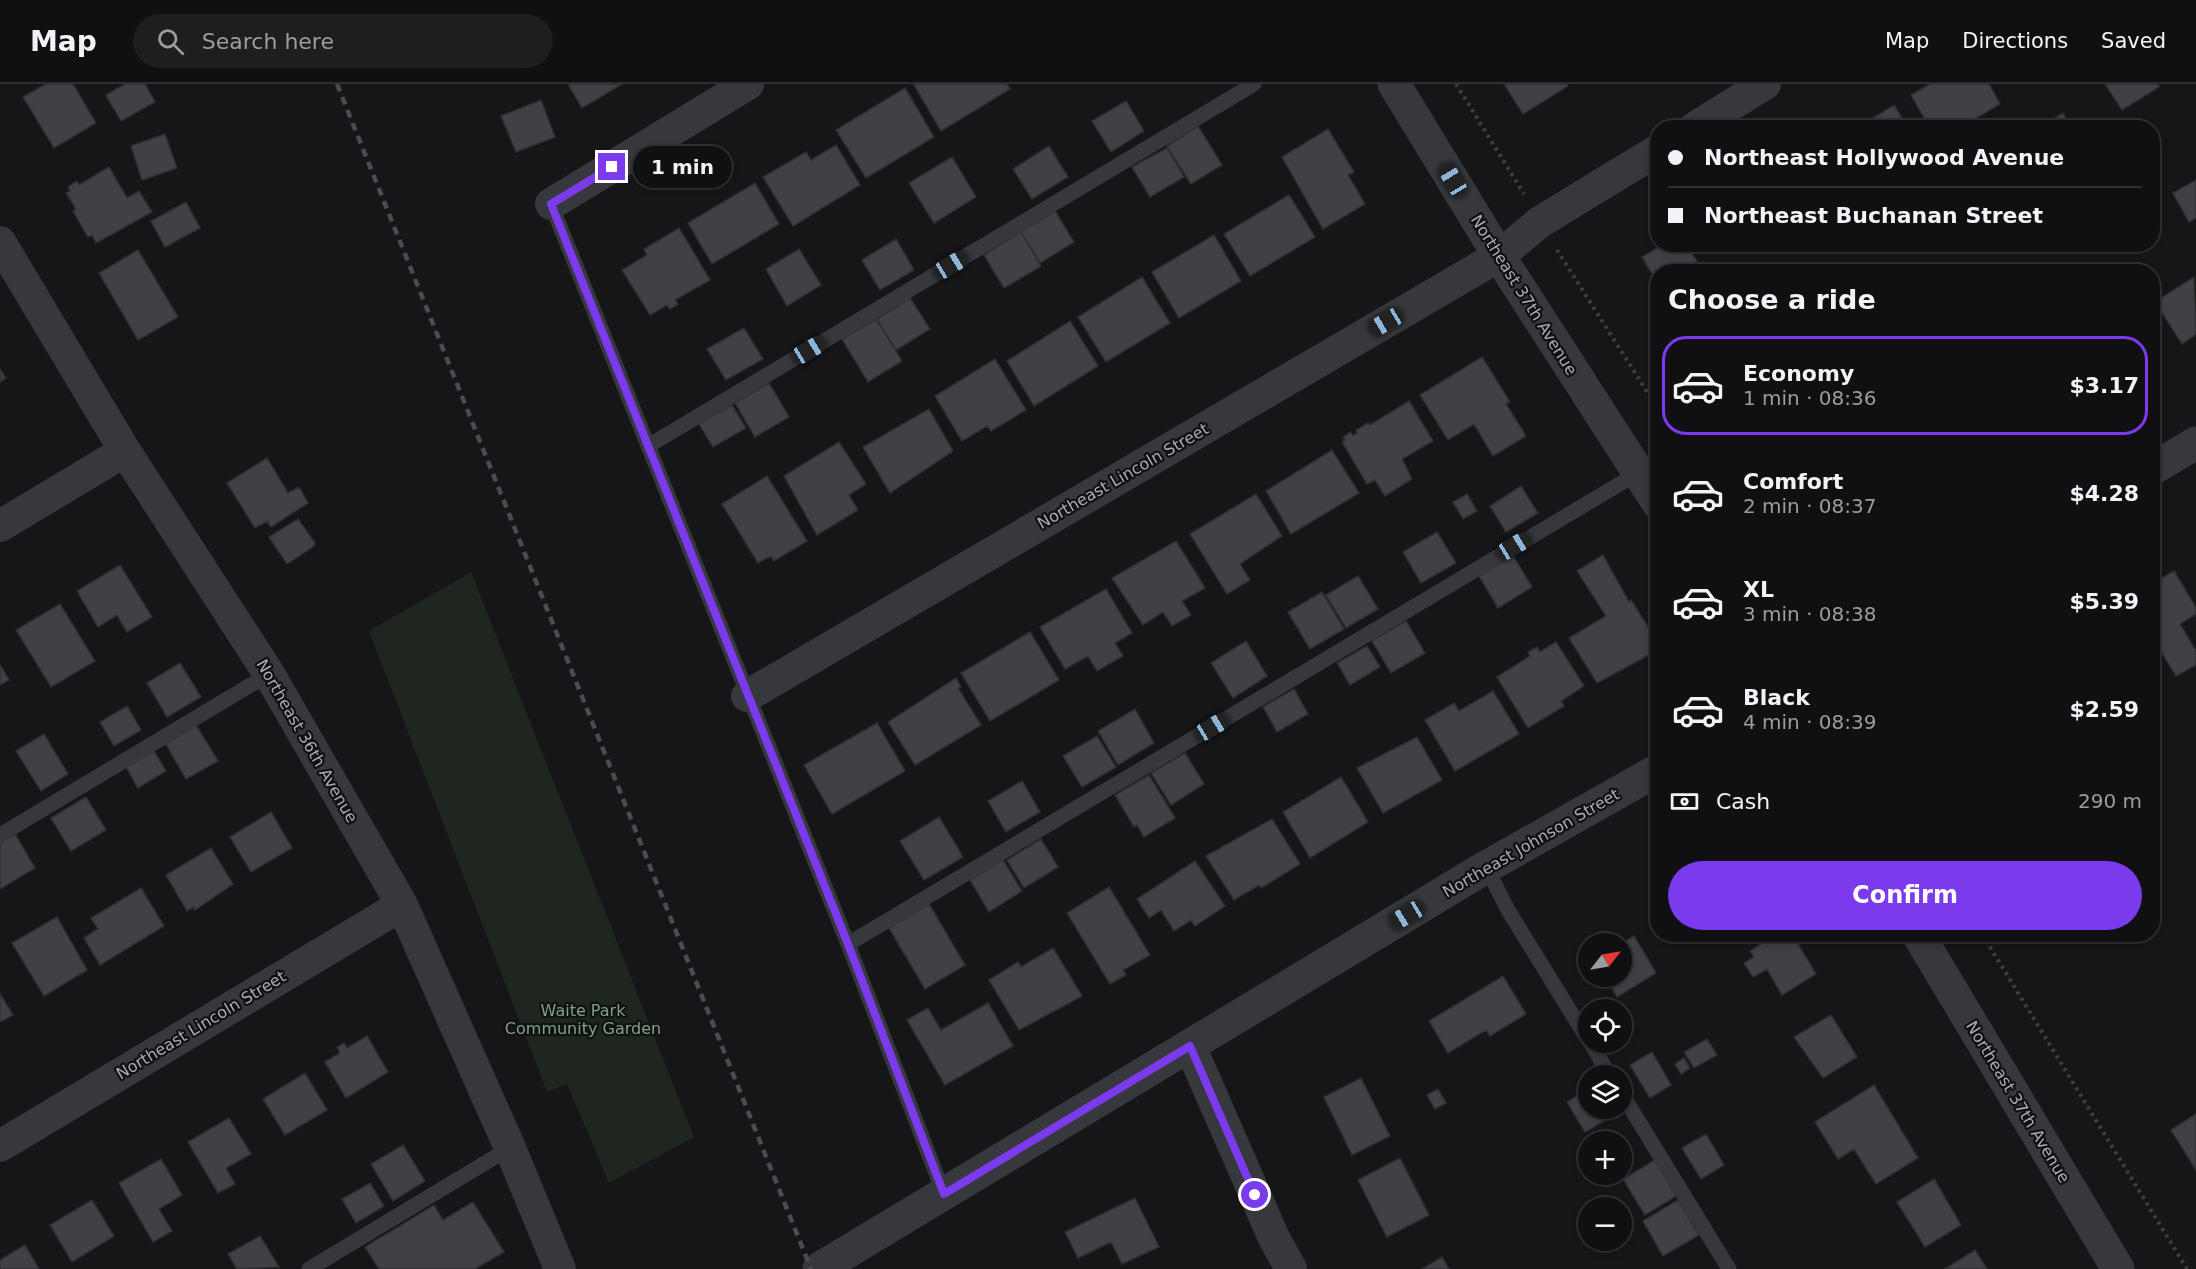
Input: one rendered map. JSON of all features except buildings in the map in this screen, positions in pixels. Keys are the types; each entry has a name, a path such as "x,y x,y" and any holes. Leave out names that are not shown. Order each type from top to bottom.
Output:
{"street":[{"name":"Northeast 37th Avenue","path":"1394,84 1499,256 1650,491"},
{"path":"1707,120 1765,84"},
{"path":"551,204 731,88"},
{"name":"Northeast Lincoln Street","path":"747,696 1499,256 1540,222 1650,155"},
{"name":"Northeast 36th Avenue","path":"0,242 125,451 269,674 402,905 510,1149 560,1269"},
{"path":"2160,463 2196,443"},
{"path":"0,526 125,451"},
{"name":"Northeast Johnson Street","path":"819,1269 1485,867 1650,774"},
{"name":"Northeast Lincoln Street","path":"0,1146 402,905"},
{"name":"Northeast 37th Avenue","path":"1923,942 2118,1269"},
{"path":"1190,1046 1274,1238 1291,1269"}],"lane":[{"path":"648,446 1254,84"},
{"path":"551,204 848,944 944,1194"},
{"path":"848,944 1638,473"},
{"path":"0,835 269,674"},
{"path":"1485,867 1508,910 1578,1023"},
{"path":"1632,1110 1729,1269"},
{"path":"309,1269 510,1149"}],"path":[{"path":"1456,84 1517,183"},
{"path":"1553,242 1650,396"},
{"path":"1987,942 2187,1269"}],"green space":[{"name":"Waite Park Community Garden","path":"471,572 694,1137 609,1183 567,1084 547,1092 369,631"}],"railway":[{"path":"337,84 811,1269"}],"route":[{"path":"612,167 551,204 848,944 944,1194 1190,1046 1255,1195"}]}
